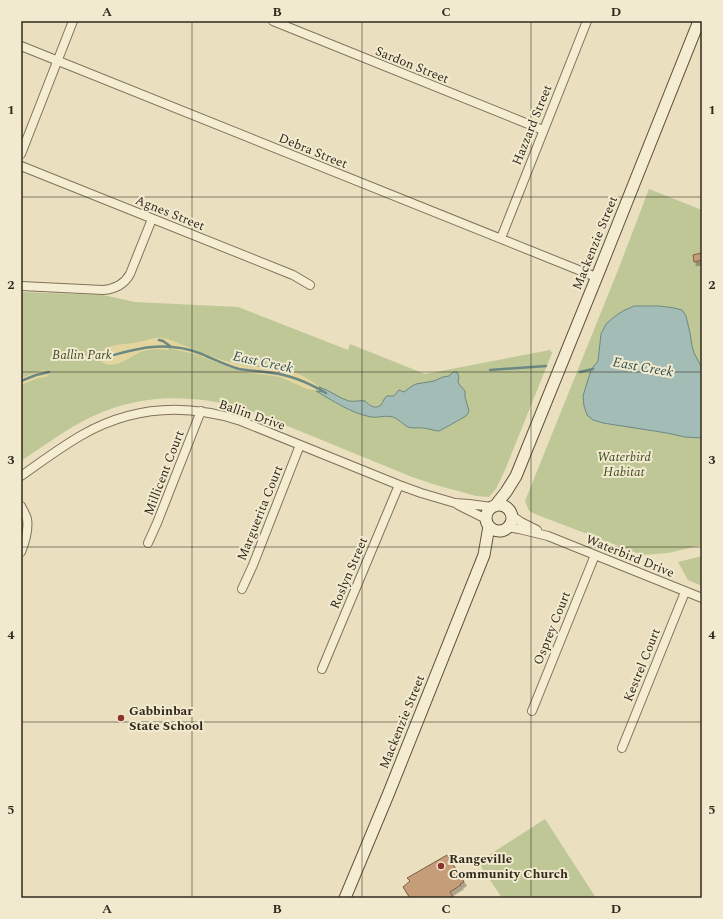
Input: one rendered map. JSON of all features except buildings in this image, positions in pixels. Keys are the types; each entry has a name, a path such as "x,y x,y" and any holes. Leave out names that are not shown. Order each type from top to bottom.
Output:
{"main road":[{"name":"Mackenzie Street","path":"493,507 506,492 516,476 699,21"},
{"name":"Mackenzie Street","path":"510,512 516,476"},
{"path":"502,506 510,512 511,522 504,529 494,530 487,522 487,513 493,507 502,506"},
{"name":"Mackenzie Street","path":"484,555 487,522"},
{"name":"Mackenzie Street","path":"345,898 484,555 504,529"}],"street":[{"path":"21,154 73,21"},
{"name":"Sardon Street","path":"273,21 543,130"},
{"name":"Hazzard Street","path":"501,238 587,21"},
{"name":"Debra Street","path":"21,46 596,277"},
{"name":"Agnes Street","path":"21,166 293,275 310,285"},
{"path":"21,286 103,290 117,287 125,282 130,274 152,219"},
{"name":"Ballin Drive","path":"21,476 82,435 108,423 122,418 150,412 179,410 201,411 226,416 241,421 421,493 455,503 493,507"},
{"name":"Millicent Court","path":"148,543 201,411"},
{"name":"Marguerita Court","path":"242,589 253,565 300,445"},
{"name":"Roslyn Street","path":"322,669 399,485"},
{"name":"Ballin Drive","path":"455,503 487,522"},
{"path":"21,506 27,518 27,529 21,552"},
{"name":"Waterbird Drive","path":"510,512 522,522 548,536 702,598"},
{"name":"Waterbird Drive","path":"504,529 519,528 548,536"},
{"name":"Osprey Court","path":"532,711 595,555"},
{"name":"Kestrel Court","path":"622,748 685,592"}],"green space":[{"name":"Waterbird Habitat","path":"649,189 702,210 702,545 668,553 642,555 535,514 529,511 525,501"},
{"name":"Ballin Park","path":"21,292 103,295 135,302 238,307 348,350 350,344 425,374 550,350 552,353 505,470 496,489 489,497 476,496 412,477 246,409 226,404 187,399 167,398 148,400 110,409 73,427 21,461"},
{"path":"702,556 702,586 688,580 678,562"},
{"path":"545,819 596,898 502,898 478,862"}],"sand":[{"path":"154,338 168,339 229,362 246,366 294,372 313,382 324,392 307,389 280,377 245,372 230,368 198,355 169,348 168,350 156,349 143,351 113,365 103,363 99,356 107,348"},
{"path":"43,370 50,373 46,377 38,378 21,385 21,378"}],"water":[{"path":"634,306 660,306 674,308 682,310 686,316 694,353 702,368 702,438 685,437 603,423 593,420 587,415 583,396 591,370 598,361 601,334 606,324 614,317"},
{"path":"454,372 457,372 459,384 465,391 469,411 466,416 439,431 425,428 410,428 393,417 371,417 356,413 316,391 324,392 319,387 345,400 365,401 374,407 377,407 381,405 387,396 394,396 399,390 404,392 416,384 434,381 449,376"}],"waterway":[{"path":"159,340 170,346"},
{"name":"East Creek","path":"100,359 149,347 174,347 199,353 239,369 279,374 293,378 307,383 326,393"},
{"name":"East Creek","path":"490,370 546,366"},
{"name":"East Creek","path":"580,372 593,369"},
{"name":"East Creek","path":"21,381 49,372"}],"place":[{"name":"Gabbinbar State School","path":"121,718"},
{"name":"Rangeville Community Church","path":"441,866"}]}
